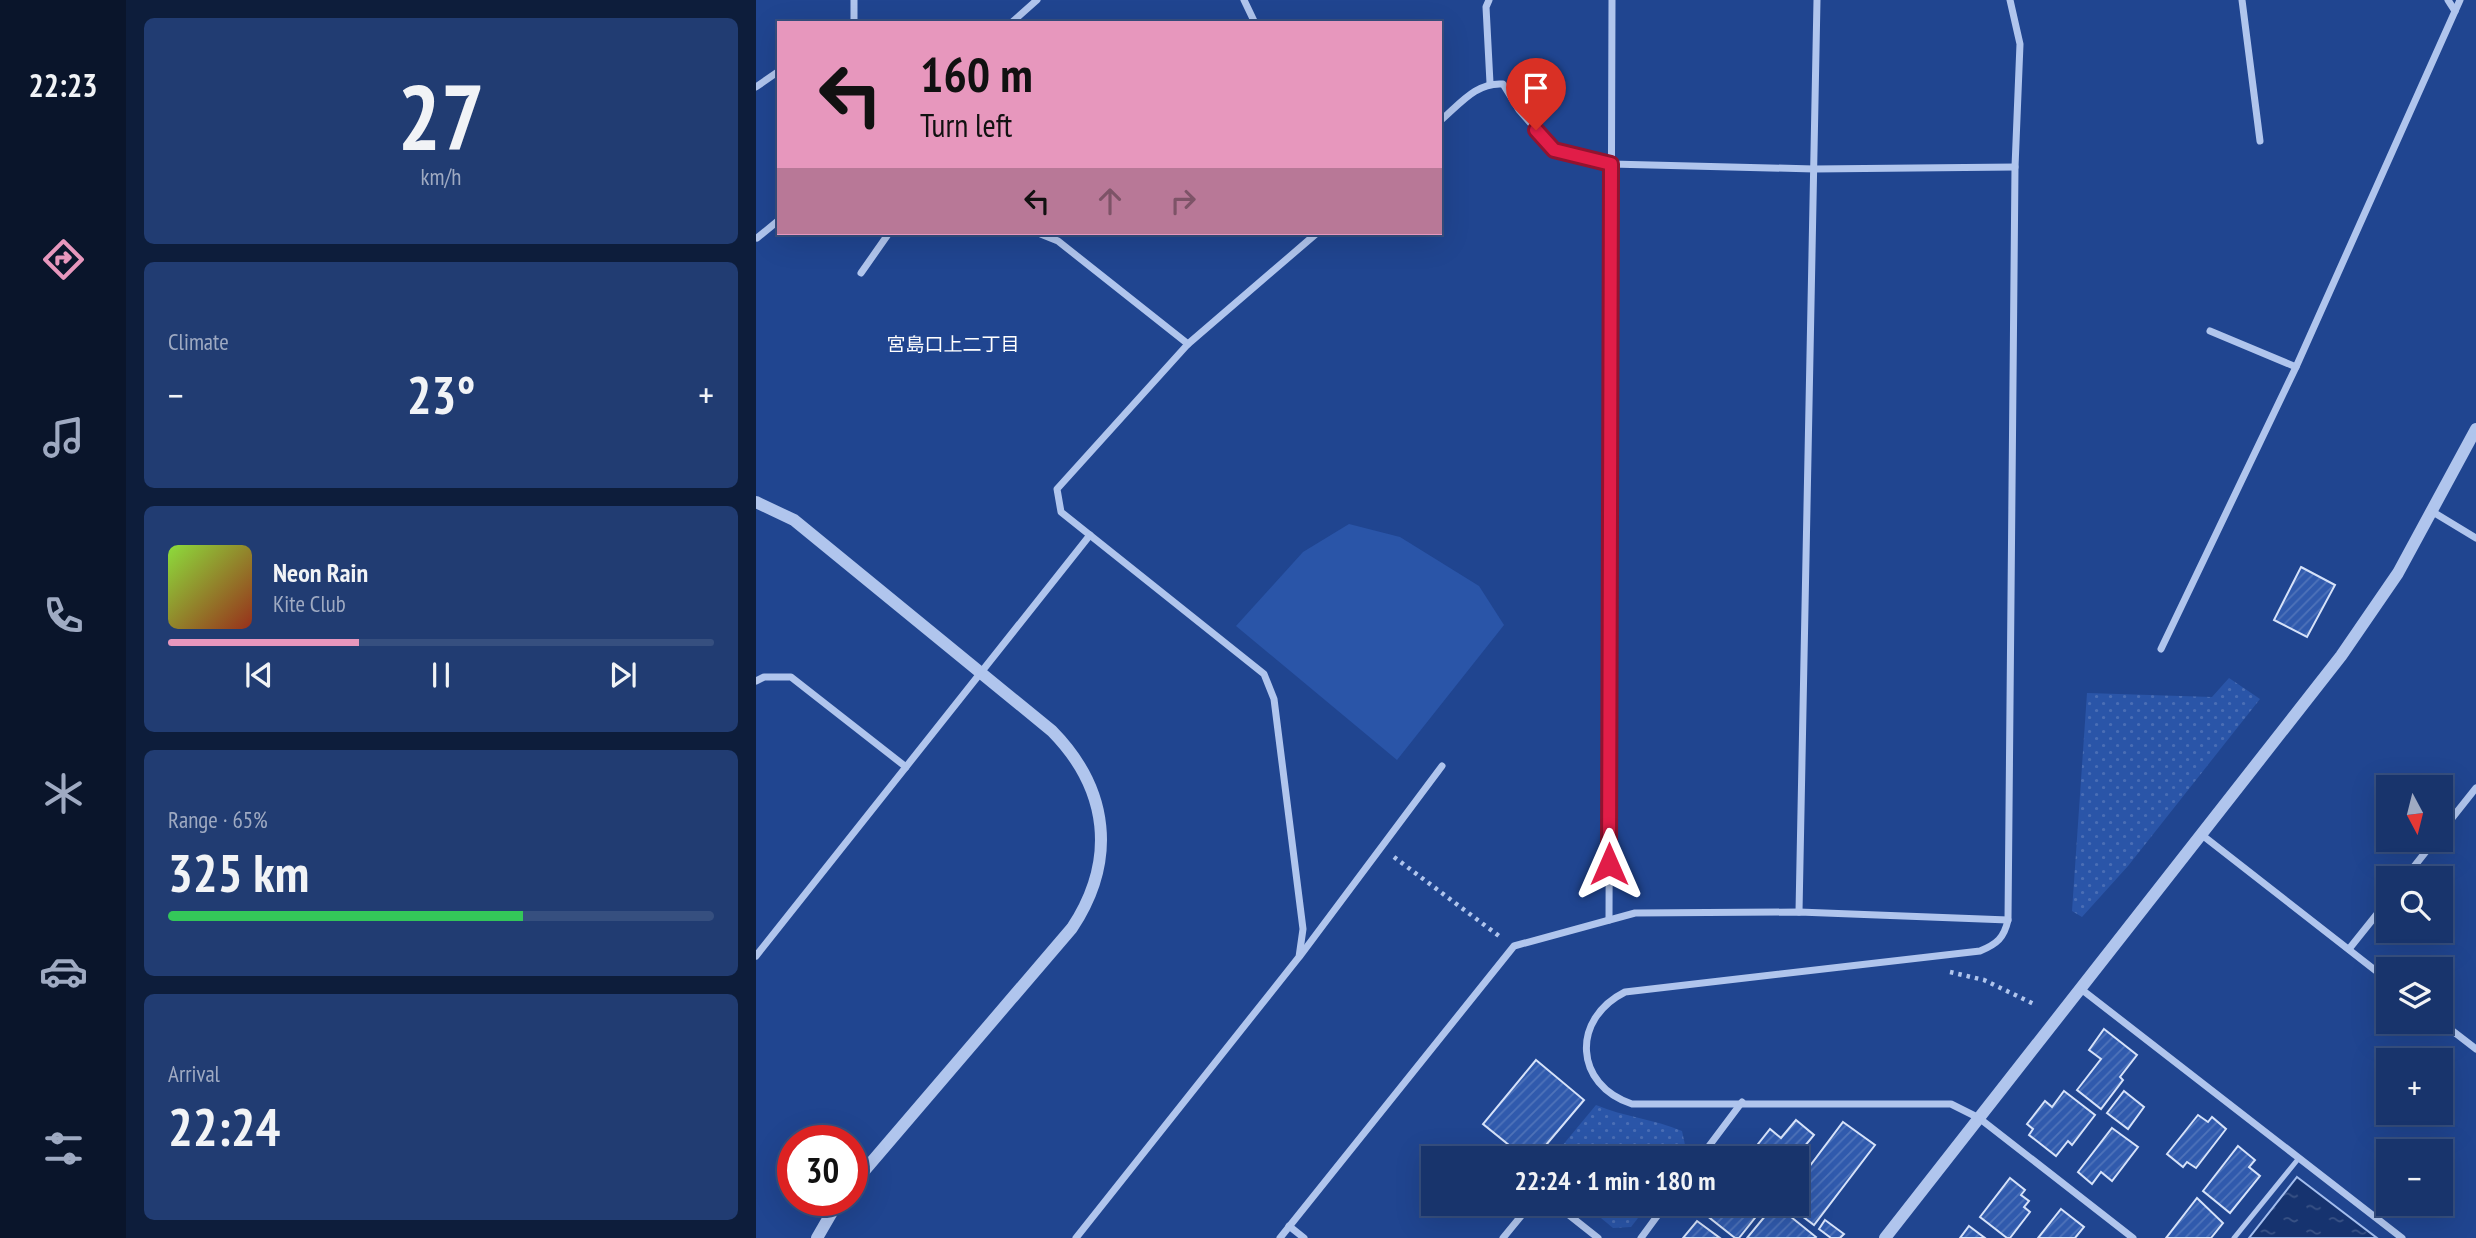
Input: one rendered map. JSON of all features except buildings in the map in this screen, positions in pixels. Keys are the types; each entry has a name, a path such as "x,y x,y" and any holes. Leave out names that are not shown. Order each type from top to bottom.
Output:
{"street":[{"path":"852,21 854,0"},
{"path":"1013,21 1037,0"},
{"path":"1244,0 1254,21"},
{"path":"1489,0 1486,7 1490,83"},
{"path":"1609,920 1612,0"},
{"path":"1799,912 1817,0"},
{"path":"2010,0 2020,44 2015,167 2008,920 2004,935 1994,946 1980,951 1639,989 1613,998 1594,1018 1588,1030 1587,1057 1598,1083 1619,1100 1646,1106 1742,1102 1951,1104 1979,1118 2133,1238"},
{"path":"2242,0 2260,141"},
{"path":"2448,0 2455,11"},
{"path":"2161,649 2296,367 2460,0"},
{"path":"756,87 777,72"},
{"path":"1442,119 1479,87 1490,83 1503,84 1519,110 1554,150 1611,164 1814,169 2015,167"},
{"path":"757,238 777,222"},
{"path":"861,274 888,235"},
{"path":"1043,235 1058,241 1188,344"},
{"path":"1299,957 1303,929 1275,699 1264,674 1061,512 1057,489 1188,344 1315,235"},
{"path":"2210,331 2296,367"},
{"path":"1885,1238 2342,656 2398,573 2434,512 2476,429"},
{"path":"756,502 793,520 1052,731 1085,774 1101,825 1096,880 1072,928 868,1166"},
{"path":"2434,512 2476,538"},
{"path":"756,956 1090,535"},
{"path":"756,681 764,677 791,677 906,767"},
{"path":"1076,1238 1299,957 1442,766"},
{"path":"2454,816 2476,788"},
{"path":"2202,835 2376,971"},
{"path":"2414,866 2426,852"},
{"path":"1280,1238 1514,946 1635,913 1799,912 2008,920"},
{"path":"2349,949 2376,915"},
{"path":"2081,989 2402,1238"},
{"path":"2453,1030 2476,1048"},
{"path":"1709,1146 1742,1102"},
{"path":"817,1238 830,1216"},
{"path":"1503,1238 1521,1216"},
{"path":"1570,1216 1598,1238"},
{"path":"1641,1238 1658,1216"},
{"path":"1289,1226 1304,1238"}],"lane":[{"path":"2234,1238 2299,1158"}],"path":[{"path":"1395,859 1488,928"},
{"path":"1949,968 1952,975 1984,980 2036,1005"}],"shaded area":[{"path":"1349,524 1400,537 1479,586 1504,625 1397,760 1236,626 1303,552"},
{"path":"2229,678 2260,699 2128,866 2082,917 2072,911 2087,693 2212,697"},
{"path":"1596,1105 1682,1131 1685,1146 1562,1146"},
{"path":"1598,1216 1640,1216 1631,1227 1613,1228"}],"water":[{"path":"2297,1177 2377,1238 2249,1238"}],"district":[{"name":"宮島口上二丁目","path":"953,344"}],"route":[{"path":"1536,130 1554,150 1611,164 1609,864"}]}
